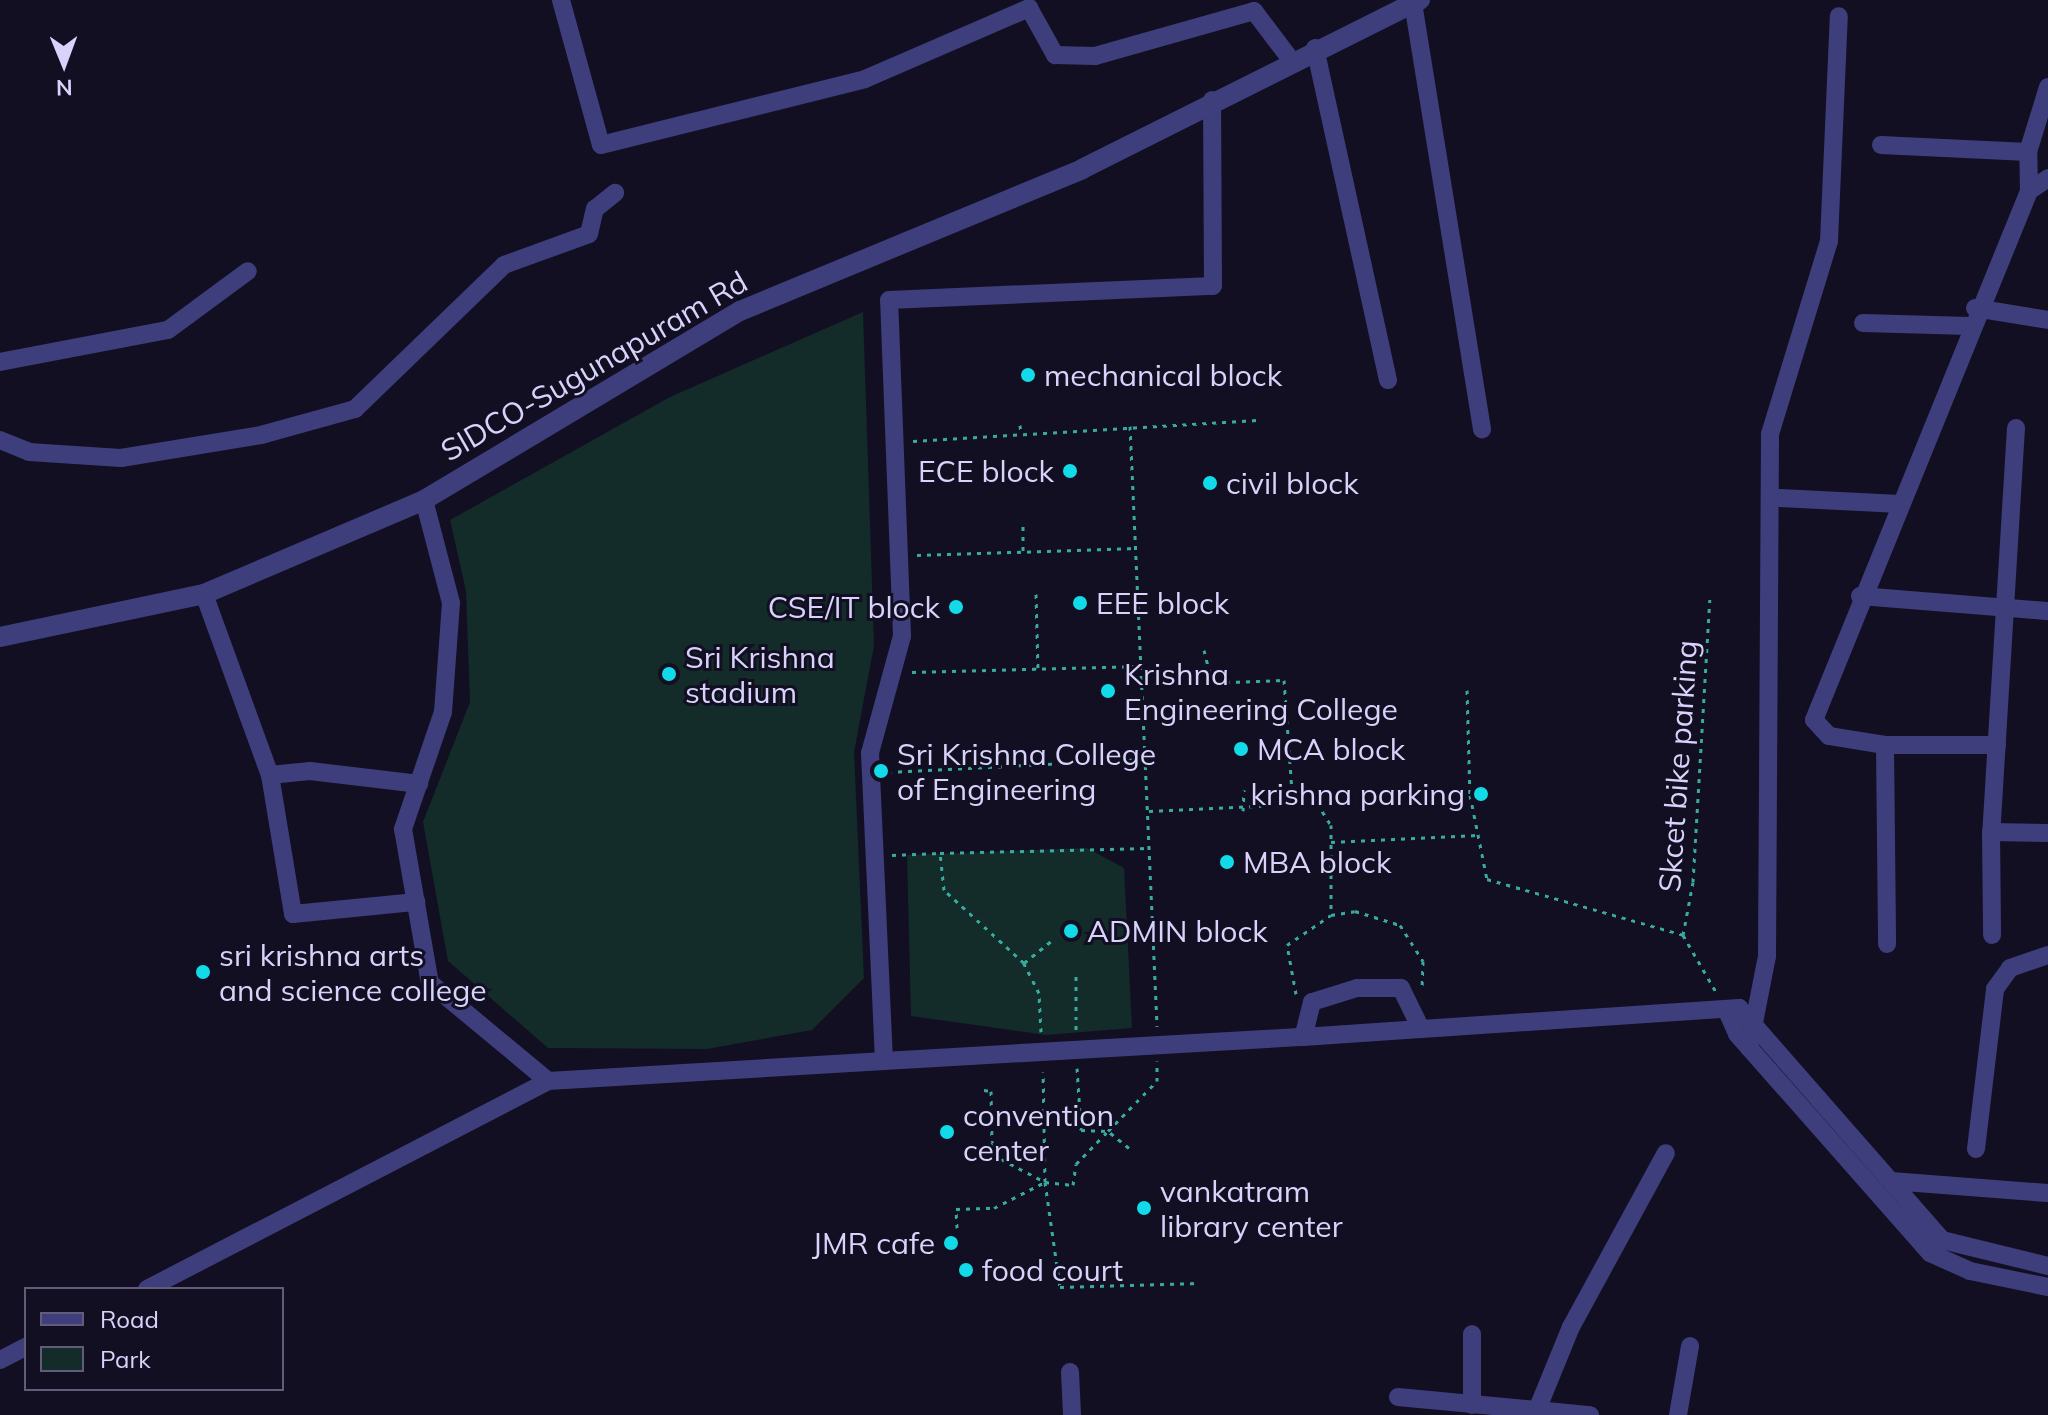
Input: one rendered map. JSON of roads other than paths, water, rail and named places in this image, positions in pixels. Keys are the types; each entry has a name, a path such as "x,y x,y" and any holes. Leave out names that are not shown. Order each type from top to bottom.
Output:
{"street":[{"path":"561,0 601,145 865,79 1048,0"},
{"path":"1417,2 1482,429"},
{"name":"SIDCO-Sugunapuram Rd","path":"0,637 204,594 424,500 740,311 1082,169 1315,48 1417,2"},
{"path":"1029,8 1055,55 1095,56 1254,11 1291,60"},
{"path":"1749,1048 1767,956 1770,434 1829,241 1839,16"},
{"path":"1315,48 1388,380"},
{"path":"1997,745 1885,745 1829,736 1814,720 1860,596 1900,504 1972,317 2029,191 2028,152 2048,87"},
{"path":"884,1061 871,773 902,636 898,442 889,300 1213,286 1212,100"},
{"path":"1881,145 2028,152"},
{"path":"2029,191 2048,178"},
{"path":"0,440 29,452 121,458 261,435 355,409 504,265 589,234 595,209 615,193"},
{"path":"0,362 168,330 248,271"},
{"path":"1863,323 1972,317 2048,320"},
{"path":"1992,935 1991,832 2016,428"},
{"path":"1780,498 1900,504"},
{"path":"424,500 451,603 443,712 403,829 430,983 548,1081"},
{"path":"204,594 270,775 296,917 416,902"},
{"path":"1860,596 2005,611 2048,611"},
{"path":"1885,745 1887,944"},
{"path":"270,775 310,771 419,784"},
{"path":"1991,832 2048,833"},
{"path":"1976,1149 1995,989 2010,968 2048,955"},
{"path":"1303,1037 1312,1002 1357,988 1401,988 1421,1029"},
{"path":"151,1287 548,1081 1739,1008 1942,1240 2048,1266"},
{"path":"1726,1009 1749,1048 1930,1253 1970,1271 2048,1287"},
{"path":"1535,1414 1571,1327 1666,1153"},
{"path":"1891,1181 2048,1193"},
{"path":"1472,1334 1472,1405"},
{"path":"1678,1415 1690,1346"},
{"path":"0,1360 24,1348"},
{"path":"1070,1372 1072,1415"},
{"path":"1398,1397 1535,1414 1590,1415"}],"place":[{"name":"mechanical block","path":"1028,375"},
{"name":"ECE block","path":"1070,471"},
{"name":"civil block","path":"1210,483"},
{"name":"EEE block","path":"1080,603"},
{"name":"CSE/IT block","path":"956,607"},
{"name":"Sri Krishna stadium","path":"669,674"},
{"name":"Krishna Engineering College","path":"1108,691"},
{"name":"MCA block","path":"1241,749"},
{"name":"Sri Krishna College of Engineering","path":"881,771"},
{"name":"krishna parking","path":"1481,794"},
{"name":"MBA block","path":"1227,862"},
{"name":"ADMIN block","path":"1071,931"},
{"name":"sri krishna arts and science college","path":"203,972"},
{"name":"convention center","path":"947,1132"},
{"name":"vankatram library center","path":"1144,1208"},
{"name":"JMR cafe","path":"951,1243"},
{"name":"food court","path":"966,1270"}]}
